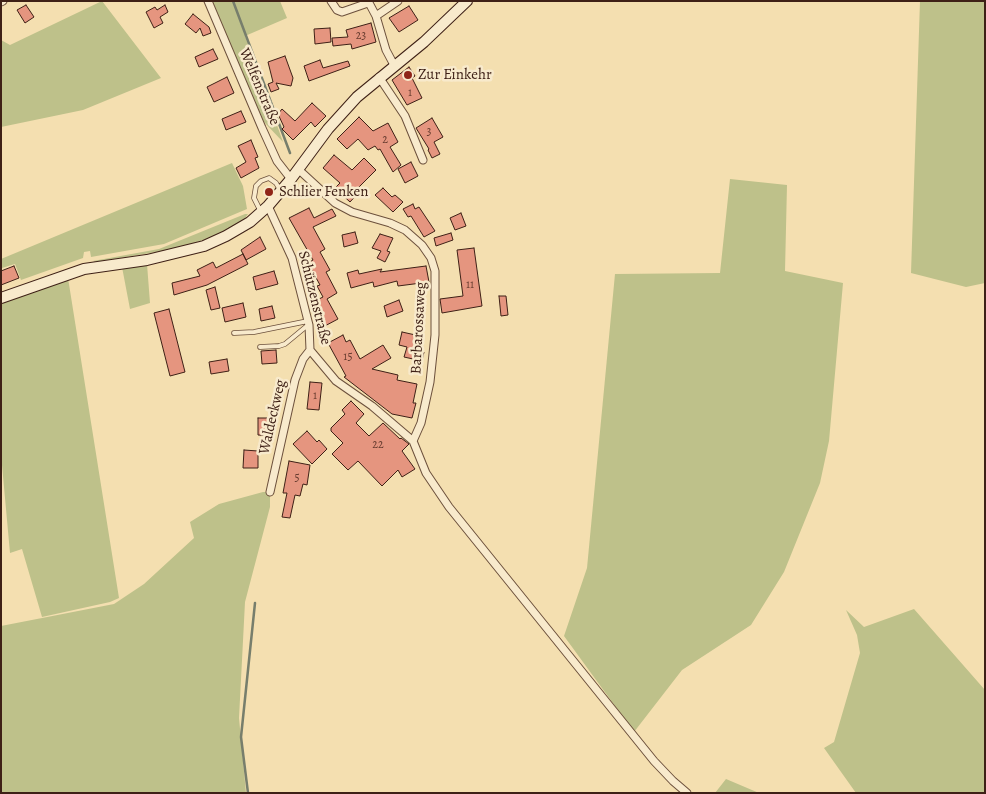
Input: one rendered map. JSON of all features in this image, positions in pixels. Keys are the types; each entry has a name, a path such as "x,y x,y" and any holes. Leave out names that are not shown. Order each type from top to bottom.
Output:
{"main road":[{"path":"1,298 84,269 147,260 204,246 250,222 291,179 328,129 356,96 442,27 467,1"}],"street":[{"name":"Welfenstraße","path":"208,1 277,161 291,179"},
{"path":"331,1 337,10 342,12 368,2 376,16 386,50 394,65"},
{"path":"376,16 398,1"},
{"path":"379,77 405,116 423,160"},
{"name":"Barbarossaweg","path":"298,169 325,196 335,203 352,212 390,223 404,230 422,245 431,258 436,271 435,335 430,382 421,423 414,441"},
{"name":"Schützenstraße","path":"264,209 292,258 308,323 310,350 336,381 372,406 414,441 426,473 449,507 654,761 673,782 687,793"},
{"name":"Waldeckweg","path":"270,492 295,380 303,359 310,350"}],"lane":[{"path":"264,209 254,198 256,186 261,181 269,178 276,182 280,191"},
{"path":"234,333 254,332 308,323"},
{"path":"260,347 285,344 308,323"}],"green space":[{"path":"102,1 161,78 83,110 1,127 1,40 10,45"},
{"path":"212,1 280,1 287,18 245,36 283,142 264,122"},
{"path":"920,1 985,1 985,283 966,287 911,273"},
{"path":"232,163 243,186 247,209 164,244 91,257 90,251 84,252 83,258 21,280 15,264 2,268 1,259"},
{"path":"730,179 787,185 785,271 843,283 829,441 820,483 784,572 751,625 682,670 634,732 564,636 587,568 615,274 720,273"},
{"path":"248,214 243,221 219,235 175,249 93,261 159,249"},
{"path":"147,264 150,303 130,309 122,267"},
{"path":"68,278 119,598 110,602 42,617 22,549 10,553 1,454 1,303"},
{"path":"263,492 270,492 270,507 245,602 239,718 246,793 1,793 1,626 114,604 144,584 194,538 190,522 219,504"},
{"path":"914,609 985,690 985,793 856,793 824,748 834,742 860,653 857,635 846,610 864,627"},
{"path":"726,779 759,793 715,793"}],"building":[{"path":"26,5 34,17 25,23 17,10"},
{"path":"165,5 168,12 160,17 163,23 154,28 146,12 155,7 157,10"},
{"path":"409,6 418,20 399,32 389,18"},
{"path":"193,14 209,27 211,33 203,36 200,28 196,33 185,24"},
{"path":"371,23 376,42 352,49 351,44 333,46 332,38 348,37 346,30"},
{"path":"330,28 331,42 315,44 314,29"},
{"path":"213,49 218,59 199,67 195,57"},
{"path":"285,56 293,78 291,86 276,83 279,89 271,92 268,84 273,82 268,62"},
{"path":"320,60 323,68 348,61 350,66 309,81 304,66"},
{"path":"409,67 415,76 412,78 422,98 407,105 392,80"},
{"path":"227,77 234,93 214,102 207,87"},
{"path":"312,103 326,116 315,127 311,122 293,140 282,129 284,127 278,114 282,109 295,121"},
{"path":"241,111 246,122 226,130 222,119"},
{"path":"359,117 373,131 388,123 398,142 390,147 401,165 393,172 380,149 378,150 375,146 368,150 358,139 347,149 337,139"},
{"path":"432,118 443,137 434,142 440,154 432,158 429,149 416,128"},
{"path":"251,140 258,157 255,158 259,168 241,178 236,168 246,162 238,146"},
{"path":"334,155 352,170 364,158 376,170 358,188 361,190 350,202 335,188 340,183 323,168"},
{"path":"411,162 418,176 405,183 398,169"},
{"path":"383,188 392,197 395,195 403,202 393,212 375,195"},
{"path":"413,204 415,209 419,207 435,231 424,237 411,216 408,217 403,209"},
{"path":"309,208 314,218 332,209 336,216 313,227 325,249 320,252 330,270 326,272 337,293 327,299 338,319 321,328 314,315 320,312 315,301 323,297 317,286 320,285 308,263 313,260 289,218"},
{"path":"461,213 466,226 455,230 450,218"},
{"path":"355,232 358,243 344,247 342,235"},
{"path":"451,233 453,240 436,246 434,238"},
{"path":"380,234 393,238 387,251 390,252 385,262 377,258 381,251 372,248"},
{"path":"260,237 266,249 246,260 241,250"},
{"path":"474,248 482,306 442,313 440,299 463,296 457,250"},
{"path":"243,254 248,264 207,285 174,295 172,283 200,276 197,270 213,262 216,268"},
{"path":"14,266 19,278 1,285 1,271"},
{"path":"426,266 429,282 398,286 397,281 374,287 373,282 351,288 347,273 358,270 359,274 382,269 380,272"},
{"path":"274,271 278,284 256,290 253,277"},
{"path":"215,287 220,308 211,310 206,290"},
{"path":"499,296 506,296 508,315 501,316"},
{"path":"399,300 403,311 387,317 384,306"},
{"path":"243,303 246,317 225,322 222,308"},
{"path":"272,306 275,318 261,321 259,309"},
{"path":"169,309 185,372 170,376 154,313"},
{"path":"402,332 420,336 416,351 424,352 422,361 404,357 407,347 399,345"},
{"path":"343,335 346,342 350,340 360,359 383,345 391,358 372,369 398,375 397,380 417,384 413,403 416,403 412,418 392,414 344,377 346,376 328,343"},
{"path":"276,350 277,363 262,364 261,351"},
{"path":"227,359 229,371 211,374 209,362"},
{"path":"310,382 322,383 319,410 307,409"},
{"path":"351,401 364,414 356,423 369,436 383,423 400,439 409,444 402,451 415,469 402,477 398,470 382,486 358,461 348,470 332,454 343,443 331,431 331,428 345,414 342,410"},
{"path":"258,418 273,418 273,436 258,435"},
{"path":"307,431 327,449 312,464 293,444"},
{"path":"244,450 258,451 258,468 243,468"},
{"path":"289,461 310,465 307,485 303,484 300,496 295,495 290,518 282,517 287,493 283,493"}],"waterway":[{"path":"233,1 290,153"},
{"path":"248,793 241,737 255,603"}],"place":[{"name":"Zur Einkehr","path":"408,75"},
{"name":"Schlier Fenken","path":"269,192"}]}
